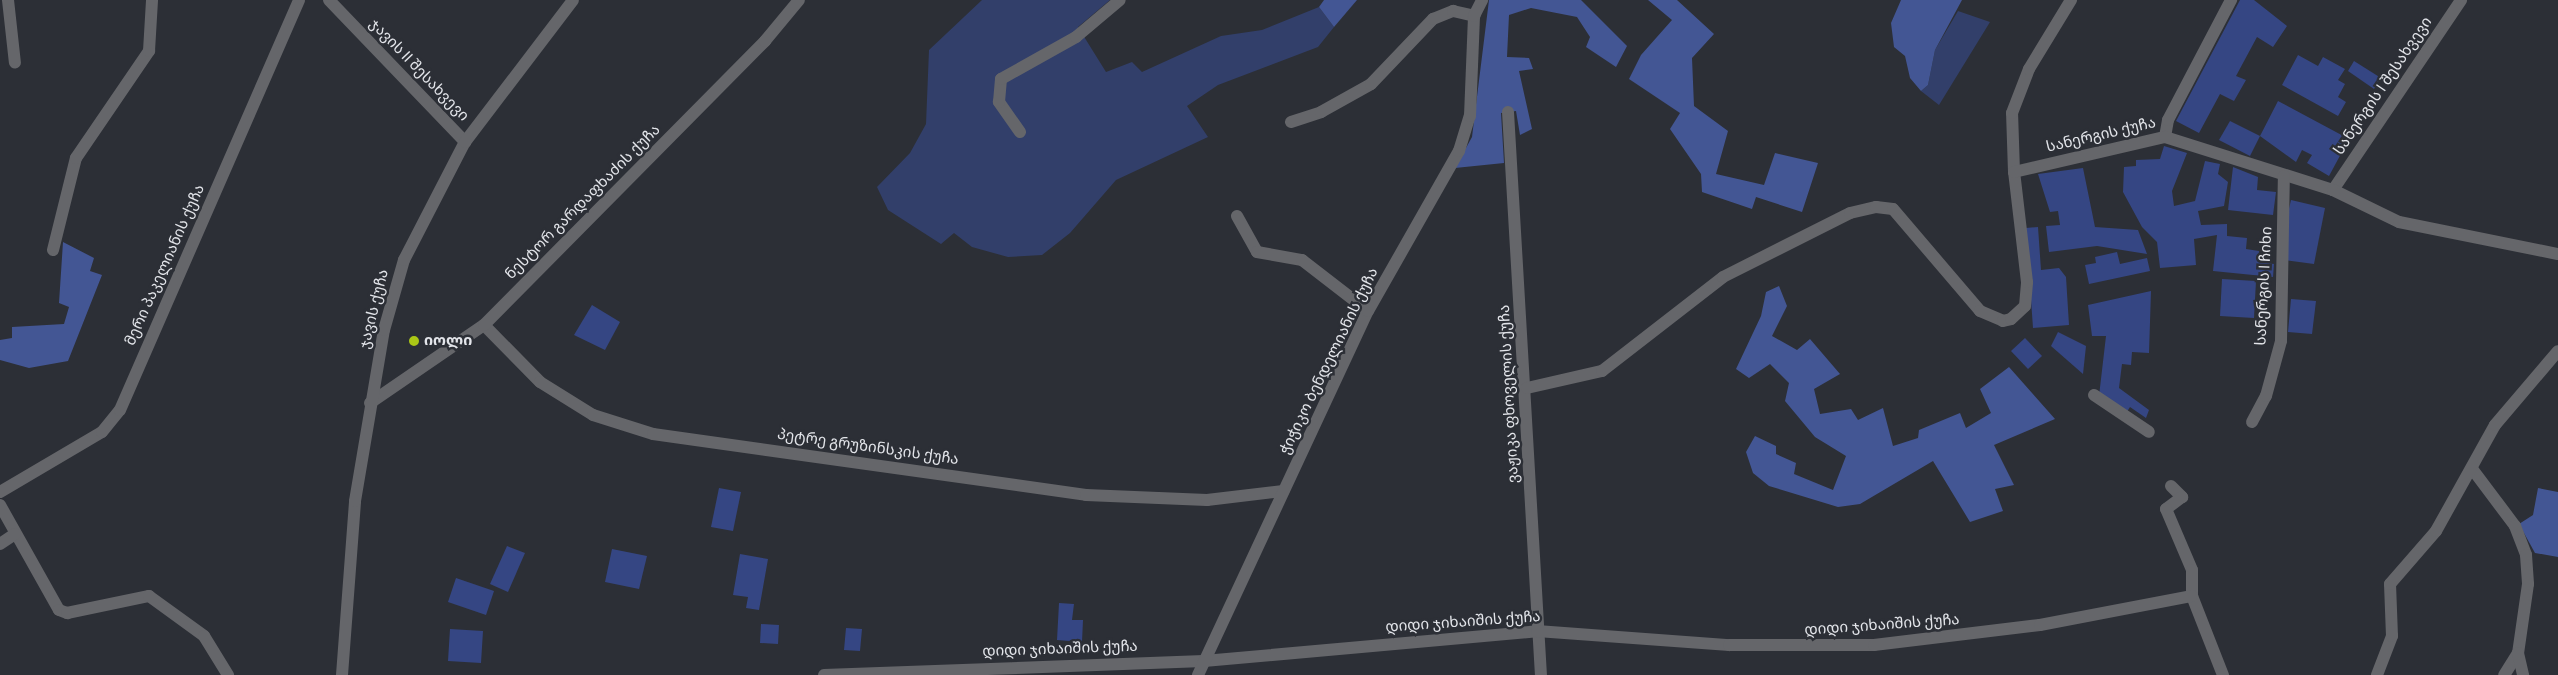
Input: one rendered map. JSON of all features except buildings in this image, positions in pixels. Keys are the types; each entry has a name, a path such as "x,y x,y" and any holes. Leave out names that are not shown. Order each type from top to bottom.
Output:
{"street":[{"path":"8,0 16,64"},
{"path":"53,250 76,158 149,51 152,0"},
{"name":"მერი პაკელიანის ქუჩა","path":"0,492 102,432 117,414 300,0"},
{"name":"ჯავის II შესახვევი","path":"329,0 465,142"},
{"name":"ჯავის ქუჩა","path":"342,675 355,501 370,403 404,260 465,142 573,0"},
{"name":"ნესტორ გარდაფხაძის ქუჩა","path":"370,403 484,325 765,41 799,0"},
{"path":"1020,132 999,102 1001,79 1076,37 1120,0"},
{"name":"ჭიჭიკო ბენდელიანის ქუჩა","path":"1198,675 1368,311 1459,151 1472,92 1474,16 1482,0"},
{"path":"1527,388 1602,371 1723,277 1850,213 1876,207 1893,209 1980,311 1997,320 2011,319 2025,306 2027,282 2014,172 2012,113 2029,69 2071,0"},
{"path":"2165,137 2168,120 2231,0"},
{"name":"სანერგის I შესახვევი","path":"2333,190 2461,0"},
{"path":"1292,122 1322,112 1371,84 1433,19 1454,11 1474,16"},
{"name":"ვაჟიკა ფხოველის ქუჩა","path":"1508,112 1527,388 1537,631 1541,675"},
{"name":"სანერგის ქუჩა","path":"2014,172 2165,137 2333,190 2399,222 2558,254"},
{"name":"სანერგის I ჩიხი","path":"2252,422 2266,396 2281,341 2284,176"},
{"path":"1237,216 1257,252 1315,267 1368,311"},
{"name":"პეტრე გრუზინსკის ქუჩა","path":"484,325 540,382 593,415 653,434 1086,495 1207,500 1283,491"},
{"path":"2377,675 2392,636 2390,584 2436,530 2473,470 2495,425 2558,351"},
{"path":"2094,395 2149,432"},
{"path":"2473,470 2515,526 2526,555 2528,584 2518,653 2523,675"},
{"path":"2171,486 2182,497 2166,509 2192,570 2192,596 2223,675"},
{"path":"0,504 15,534 60,610 66,613 149,596 204,636 228,675"},
{"path":"0,544 15,534"},
{"name":"დიდი ჯიხაიშის ქუჩა","path":"824,675 1204,661 1537,631 1728,645 1874,645 2040,625 2192,596"},
{"path":"2504,675 2518,653"}],"shaded area":[{"path":"982,0 1110,0 1078,27 1106,72 1132,62 1142,72 1221,36 1262,30 1319,7 1334,27 1318,47 1218,85 1187,106 1208,137 1116,180 1070,233 1042,255 1008,257 972,247 954,233 941,244 888,210 877,187 910,153 926,124 929,50"},
{"path":"1324,0 1357,0 1334,27 1319,7"},
{"path":"1489,0 1581,0 1627,46 1616,67 1586,47 1590,37 1577,17 1531,8 1509,15 1507,57 1529,58 1533,69 1519,71 1532,129 1520,135 1516,111 1501,113 1504,163 1455,168 1472,137"},
{"path":"1648,0 1677,0 1714,34 1692,58 1694,106 1728,131 1716,174 1764,185 1775,153 1818,163 1802,212 1756,197 1752,209 1702,192 1701,174 1670,129 1680,113 1629,79 1641,55 1672,20"},
{"path":"1901,0 1962,0 1935,50 1928,85 1921,91 1910,78 1905,56 1894,47 1891,23"},
{"path":"1958,11 1990,22 1939,105 1921,91 1928,85 1935,50"},
{"path":"63,242 94,258 90,271 102,275 68,361 29,368 0,360 0,340 12,338 12,327 64,324 69,307 59,303"},
{"path":"1779,286 1787,306 1772,336 1797,350 1810,339 1840,374 1814,389 1820,414 1851,409 1858,420 1883,408 1893,446 1918,438 1919,430 1960,413 1966,428 1991,413 1980,389 2009,367 2055,419 1994,445 2014,485 1995,489 2003,511 1970,522 1933,461 1860,504 1838,507 1769,486 1753,473 1746,452 1755,436 1776,446 1776,454 1796,463 1794,474 1833,490 1846,456 1815,437 1785,401 1789,383 1770,364 1749,378 1736,369 1761,316 1766,292"},
{"path":"2538,488 2558,492 2558,557 2535,553 2519,524 2533,515"}],"place":[{"name":"იოლი","path":"414,341"}]}
